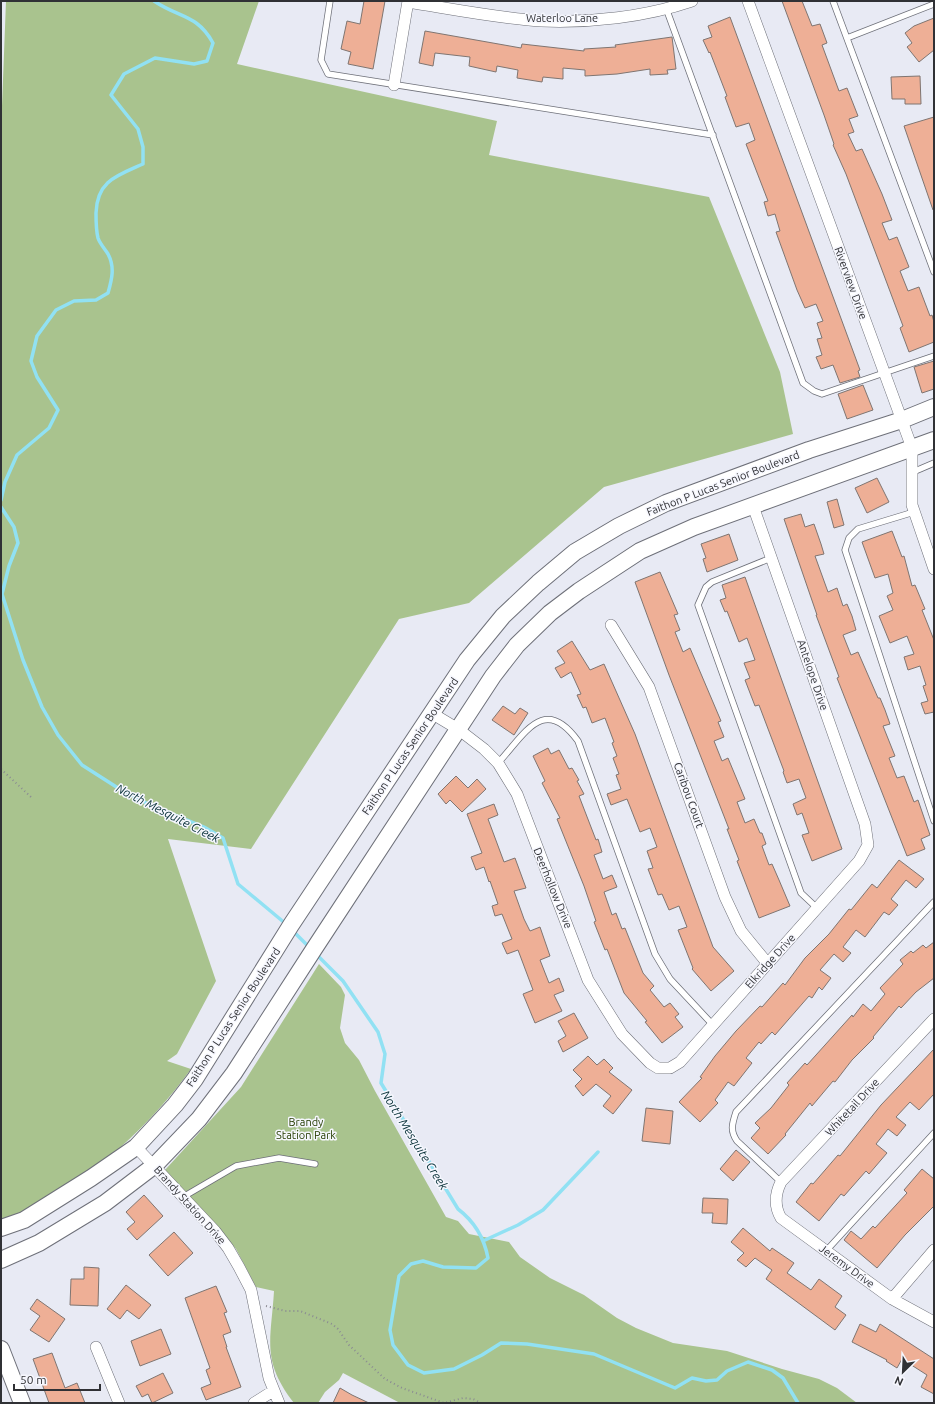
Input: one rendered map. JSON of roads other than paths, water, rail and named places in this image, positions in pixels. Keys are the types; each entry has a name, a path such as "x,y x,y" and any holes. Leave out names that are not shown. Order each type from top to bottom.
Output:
{"main road":[{"name":"Faithon P Lucas Senior Boulevard","path":"1,1228 24,1220 91,1178 136,1147 161,1122 195,1079 321,880 467,660 503,616 575,552 619,526 666,503 809,450 934,408"},
{"path":"1,1260 39,1243 105,1203 155,1166 199,1119 217,1097 272,1015 347,898 494,676 518,645 550,613 579,590 640,551 694,527 934,440"},
{"path":"1,1349 22,1403"}],"street":[{"path":"394,85 408,1"},
{"name":"Waterloo Lane","path":"408,1 542,21 592,19 645,13 692,1"},
{"name":"Riverview Drive","path":"748,1 912,448 912,505 934,569"},
{"name":"Antelope Drive","path":"753,506 865,824 868,845"},
{"name":"Caribou Court","path":"611,625 649,687 728,904 741,931 768,964"},
{"name":"Deerhollow Drive","path":"432,714 458,729 498,763 517,794 526,814 534,841 588,980 622,1034 650,1063 658,1068 665,1069"},
{"name":"Elkridge Drive","path":"665,1069 680,1062 859,861 868,845"},
{"name":"Whitetail Drive","path":"776,1197 781,1182 934,1019"},
{"name":"Brandy Station Drive","path":"136,1147 155,1166 228,1248 251,1290 264,1357 273,1391 279,1403"},
{"name":"Jeremy Drive","path":"776,1197 777,1210 781,1218 892,1299 934,1322"},
{"path":"892,1299 934,1250"},
{"path":"96,1347 120,1403"},
{"path":"254,1403 273,1391"}],"lane":[{"path":"330,1 321,60 328,74 713,135"},
{"path":"833,1 934,272"},
{"path":"847,38 934,4"},
{"path":"666,8 803,383 814,391 822,394 885,374 934,356"},
{"path":"913,472 934,462"},
{"path":"914,512 858,529 849,538 845,550 934,821"},
{"path":"771,558 712,582 706,587 698,605 801,893 817,908"},
{"path":"498,763 536,722 546,718 558,720 569,729 578,741 655,954 670,979 713,1025"},
{"path":"781,1182 737,1141 733,1134 732,1125 736,1112 934,902"},
{"path":"826,1251 934,1133"},
{"path":"183,1197 236,1166 280,1158 315,1164"}],"waterway":[{"name":"North Mesquite Creek","path":"1,500 5,482 17,455 49,428 58,410 37,377 31,361 37,336 56,310 74,301 96,300 108,293 112,278 112,264 108,254 98,238 96,229 97,202 104,187 110,181 124,172 143,164 143,147 138,129 111,95 124,74 155,58 194,64 207,61 213,43 201,27 194,21 154,1"},
{"name":"North Mesquite Creek","path":"1,507 14,527 18,543 9,566 2,594 23,660 42,707 58,735 82,765 118,788 148,804 204,827 223,838 238,884 286,924"},
{"name":"North Mesquite Creek","path":"293,931 310,948"},
{"name":"North Mesquite Creek","path":"316,954 343,981 378,1032 385,1054 381,1083 458,1209 478,1230 484,1243 488,1258 476,1268 443,1267 423,1261 411,1264 399,1276 390,1330 393,1345 408,1365 424,1373 454,1369 482,1355 501,1343 527,1344 594,1354 675,1388 692,1378 706,1381 717,1380 727,1371 748,1362 772,1370 783,1378 798,1403"},
{"path":"483,1241 518,1225 543,1210 598,1152"}],"park label":[{"name":"Brandy Station Park","path":"306,1128"}]}
